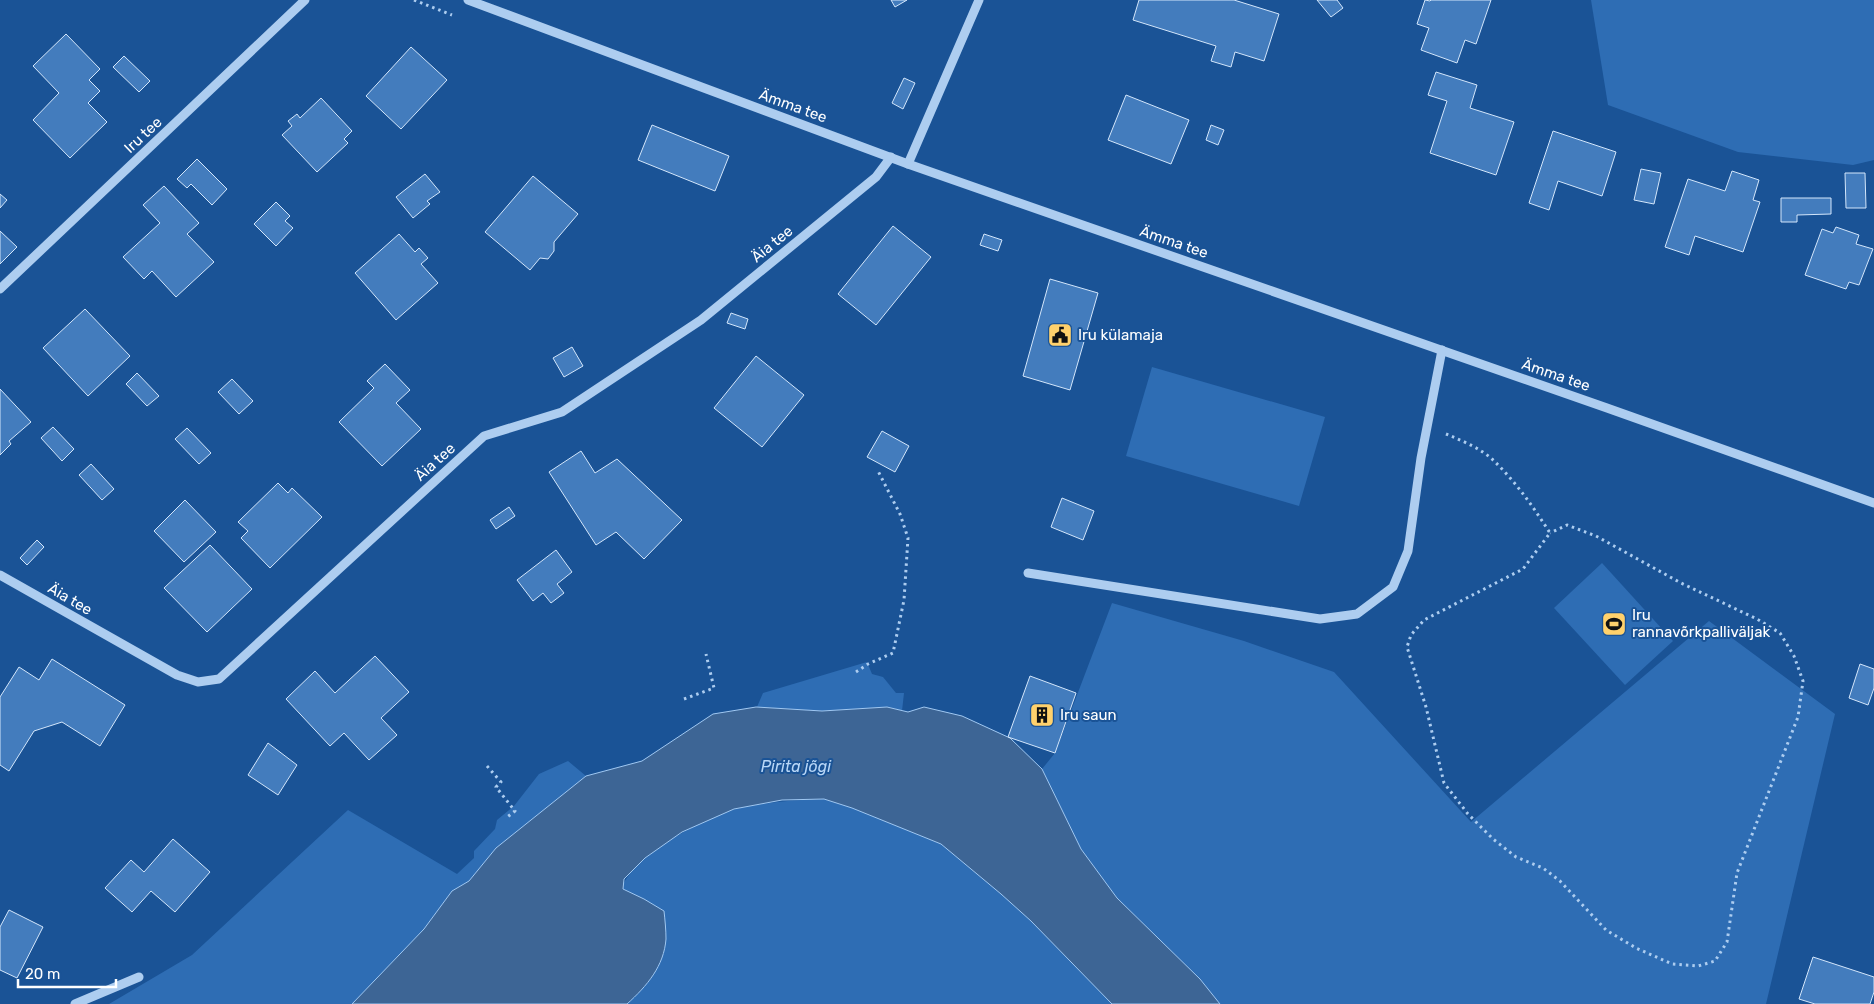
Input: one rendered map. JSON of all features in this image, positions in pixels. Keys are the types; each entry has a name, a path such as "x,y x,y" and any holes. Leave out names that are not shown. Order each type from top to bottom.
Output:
{"street":[{"name":"Iru tee","path":"0,289 305,0"},
{"name":"Ämma tee","path":"468,0 908,164 1874,503"},
{"path":"908,164 979,0"},
{"name":"Äia tee","path":"0,575 177,675 198,682 219,679 484,436 562,412 701,320 876,177 891,157"},
{"path":"1028,574 1320,619 1356,614 1393,587 1408,551 1420,458 1442,350"},
{"path":"75,1004 139,977"}],"path":[{"path":"1427,427 1463,441 1493,460 1537,512 1550,532"},
{"path":"856,672 868,664 893,653 904,600 908,538 900,514 877,469"},
{"path":"1567,525 1596,536 1681,583 1757,619 1780,633 1794,656 1803,681 1798,717 1737,872 1727,942 1715,961 1698,966 1672,964 1636,948 1606,930 1560,881 1543,868 1516,857 1493,839 1468,814 1444,783 1426,707 1407,647 1411,635 1424,620 1523,569 1550,532 1567,525"},
{"path":"684,699 714,688 706,654"},
{"path":"487,766 501,782 496,787 515,811 506,818"}],"shaded area":[{"path":"1591,0 1874,0 1874,160 1853,165 1738,152 1608,105"},
{"path":"1152,367 1325,417 1299,506 1126,456"},
{"name":"Iru rannavõrkpalliväljak","path":"1602,563 1673,641 1625,685 1554,608"},
{"path":"1112,603 1244,641 1334,672 1471,822 1709,621 1835,714 1766,1004 1220,1004 1200,979 1117,898 1081,849 1042,769 1055,753"},
{"path":"867,662 872,674 883,677 896,693 904,693 902,711 887,707 822,711 757,707 763,693"},
{"path":"568,761 586,776 496,848 469,881 452,891 424,929 352,1004 109,1004 192,955 348,810 457,874 474,858 474,851 495,829 497,820 514,806 539,774"},
{"path":"824,799 852,808 941,844 1031,921 1112,1004 627,1004 648,983 658,967 665,949 666,939 664,911 622,889 628,877 639,864 670,840 723,813 769,803"}],"water":[{"name":"Pirita jõgi","path":"756,707 822,711 887,707 908,712 924,707 962,716 1010,738 1042,769 1081,849 1117,898 1200,979 1220,1004 1112,1004 1031,921 941,844 852,808 824,799 782,800 734,809 682,832 645,858 624,879 623,889 664,911 666,936 665,949 658,967 648,983 627,1004 352,1004 424,929 452,891 469,881 496,848 586,776 642,761 713,714"}],"building":[{"path":"891,0 907,0 895,7"},
{"path":"1139,0 1234,0 1279,14 1264,61 1235,52 1231,67 1211,61 1216,46 1133,20"},
{"path":"1317,0 1337,0 1343,8 1331,17"},
{"path":"1425,0 1491,0 1476,44 1465,40 1457,63 1421,50 1429,28 1417,24"},
{"path":"66,34 100,69 89,80 100,91 88,103 107,122 70,158 33,120 59,93 33,66"},
{"path":"411,47 447,80 401,129 366,96"},
{"path":"124,56 150,81 139,92 113,67"},
{"path":"1436,72 1477,85 1470,108 1514,122 1496,175 1430,153 1447,101 1428,95"},
{"path":"904,78 915,83 903,109 892,103"},
{"path":"1126,95 1189,120 1171,164 1108,140"},
{"path":"321,98 352,131 344,139 348,143 317,172 282,135 292,126 288,121 297,114 300,118"},
{"path":"652,125 729,156 715,191 638,160"},
{"path":"1211,125 1224,130 1218,145 1206,140"},
{"path":"1553,131 1616,152 1602,196 1558,181 1549,210 1529,203"},
{"path":"197,159 227,189 212,205 191,184 187,188 177,179"},
{"path":"1641,169 1661,173 1654,204 1634,200"},
{"path":"1732,171 1759,180 1753,200 1760,202 1743,252 1695,236 1689,255 1665,247 1688,179 1725,191"},
{"path":"1845,173 1865,173 1866,208 1846,208"},
{"path":"425,174 440,192 427,201 430,204 413,218 396,197"},
{"path":"533,176 578,214 554,242 554,251 548,259 540,258 530,270 485,232"},
{"path":"164,186 199,223 187,234 214,262 176,297 152,271 144,279 123,257 160,223 143,205"},
{"path":"0,194 7,200 0,208"},
{"path":"1781,198 1831,198 1831,214 1797,215 1797,222 1781,222"},
{"path":"276,202 290,216 285,221 293,228 276,246 254,224"},
{"path":"893,226 931,257 876,325 838,294"},
{"path":"1836,227 1859,235 1856,244 1873,249 1859,285 1849,282 1846,289 1805,275 1822,229 1833,233"},
{"path":"0,231 17,247 0,264"},
{"path":"399,234 415,252 419,248 428,258 421,264 438,283 396,320 355,273"},
{"path":"984,234 1002,240 998,251 980,245"},
{"name":"Iru külamaja","path":"1050,279 1098,293 1070,390 1023,376"},
{"path":"85,309 130,356 88,396 43,348"},
{"path":"731,313 748,319 745,329 727,323"},
{"path":"572,347 583,366 564,377 553,358"},
{"path":"756,356 804,395 762,447 714,408"},
{"path":"385,364 410,390 396,403 421,429 382,466 339,422 374,388 367,381"},
{"path":"137,373 159,396 147,406 126,384"},
{"path":"232,379 253,401 239,414 218,392"},
{"path":"0,389 31,422 9,441 11,444 0,455"},
{"path":"53,427 74,449 62,461 41,438"},
{"path":"187,428 211,453 199,464 175,439"},
{"path":"882,431 909,446 895,472 867,457"},
{"path":"581,451 595,473 617,459 682,520 644,559 616,532 596,545 549,472"},
{"path":"91,464 114,489 102,500 79,475"},
{"path":"278,483 288,493 292,488 322,517 270,568 241,538 248,531 238,522"},
{"path":"1062,498 1094,511 1083,540 1051,527"},
{"path":"185,500 216,532 184,562 154,531"},
{"path":"509,507 515,516 496,529 490,520"},
{"path":"37,540 44,547 27,565 20,558"},
{"path":"210,545 252,589 207,632 164,588"},
{"path":"556,550 572,572 557,584 564,593 551,603 543,593 533,601 517,580"},
{"path":"375,656 409,692 381,718 397,735 369,760 344,733 330,746 286,699 315,671 335,693"},
{"path":"52,659 125,705 100,746 62,722 34,731 9,771 0,765 0,697 19,667 39,680"},
{"path":"1860,664 1874,669 1874,688 1868,705 1849,698"},
{"name":"Iru saun","path":"1030,676 1076,693 1055,753 1008,737"},
{"path":"268,743 297,765 278,795 248,775"},
{"path":"173,839 210,872 175,912 151,891 132,912 105,888 131,860 144,872"},
{"path":"9,910 43,927 17,978 0,970 0,927"},
{"path":"1813,957 1874,977 1874,992 1870,1004 1815,1004 1799,999"}],"place":[{"name":"Iru külamaja","path":"1060,335"},
{"name":"Iru rannavõrkpalliväljak","path":"1614,624"},
{"name":"Iru saun","path":"1042,715"}]}
